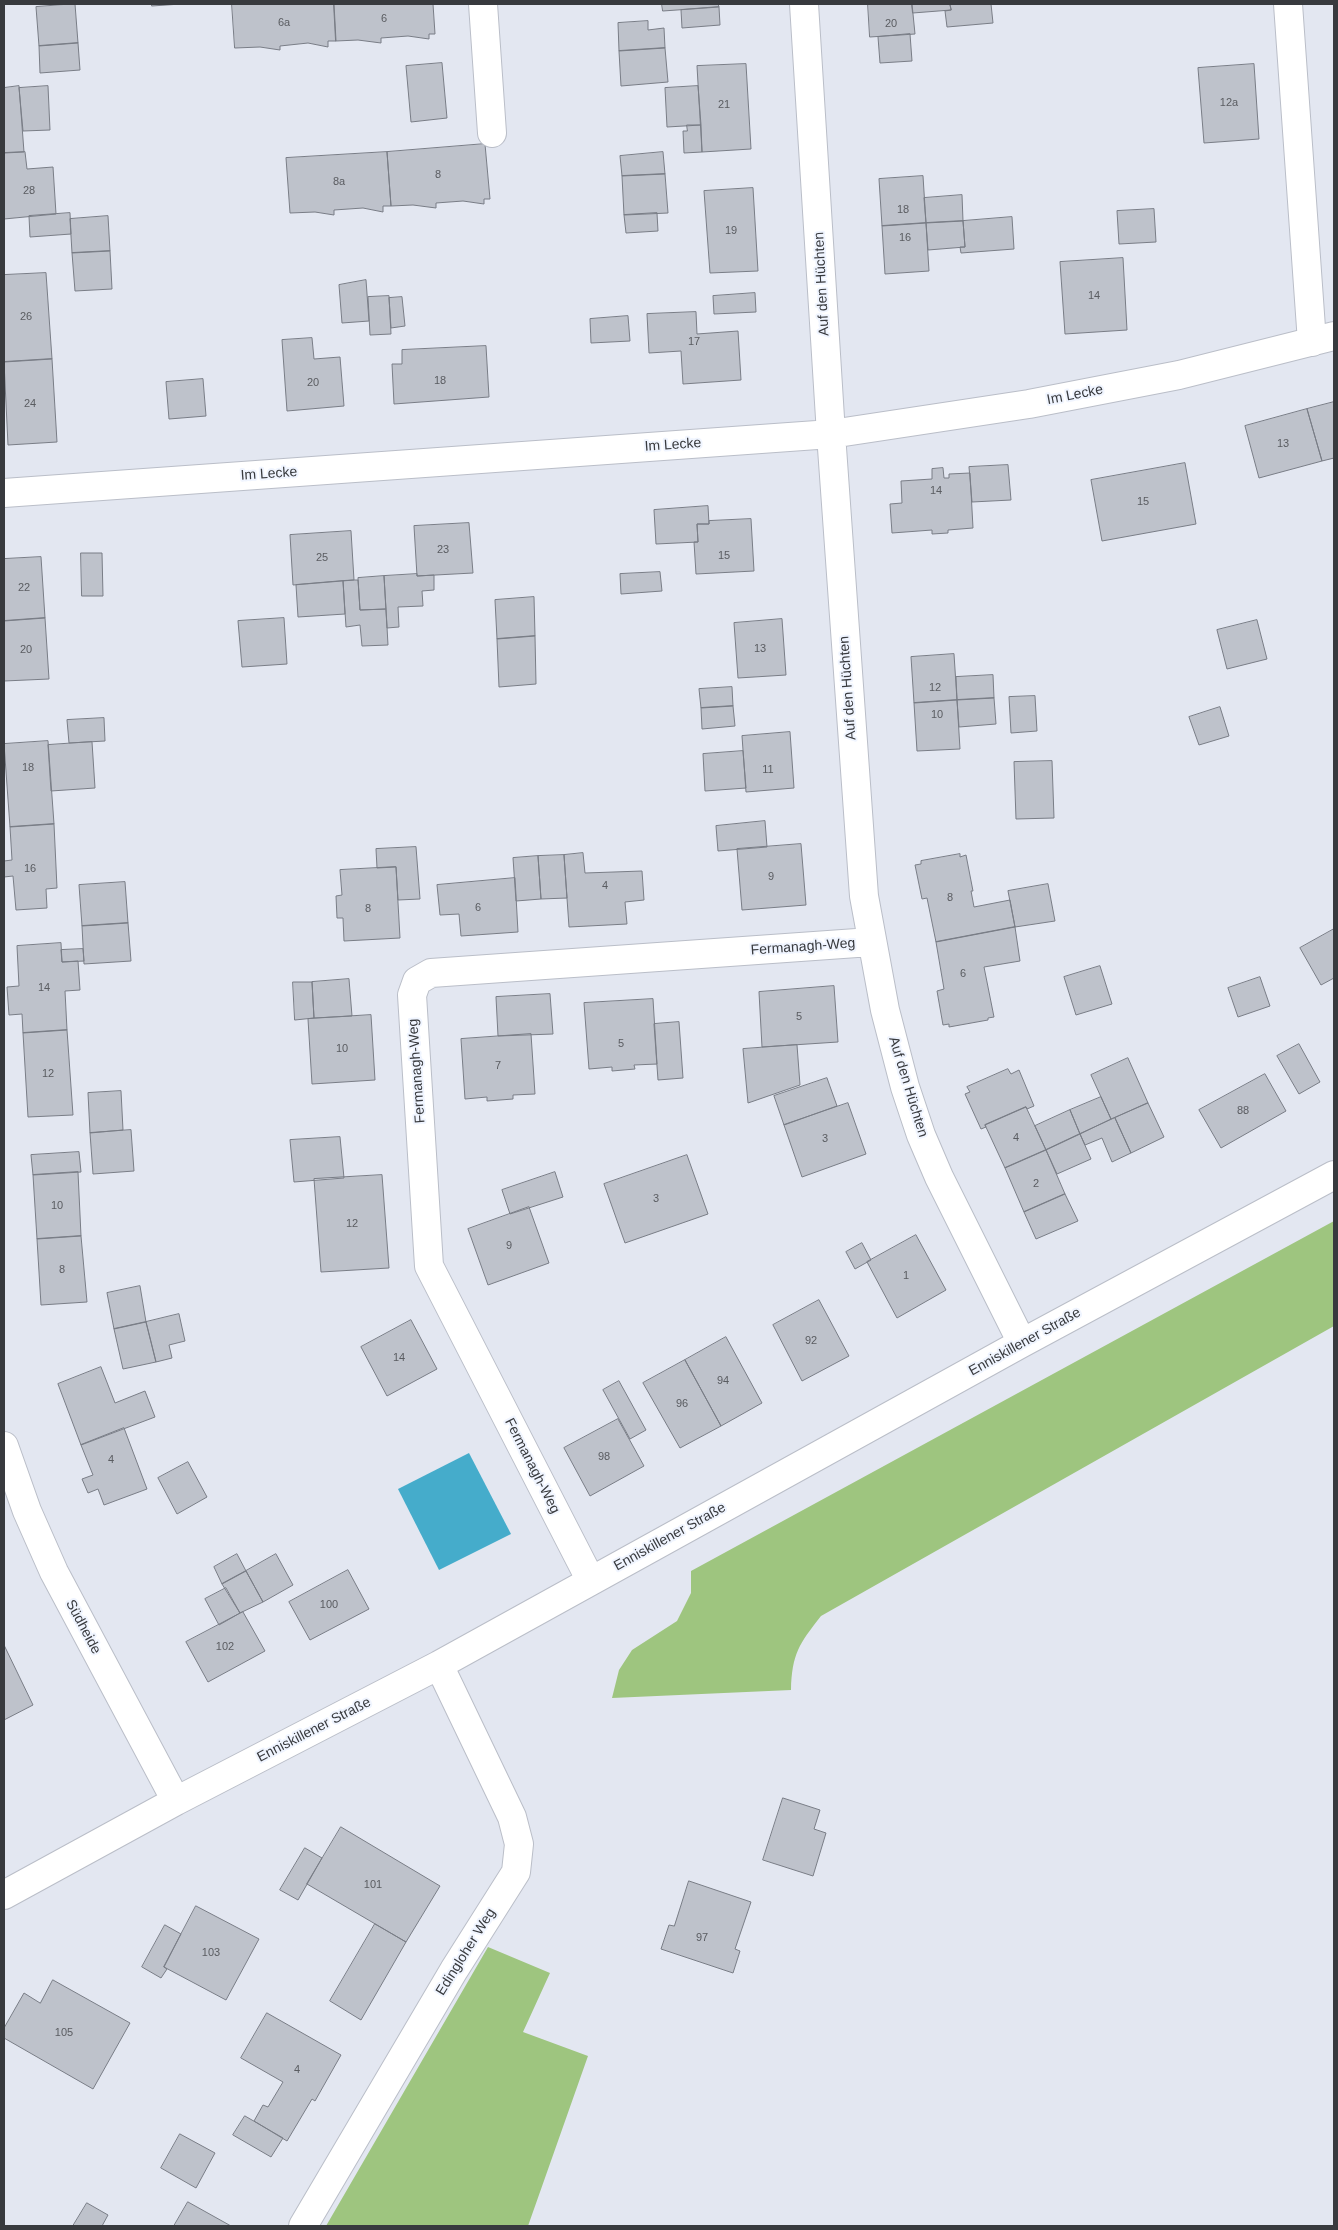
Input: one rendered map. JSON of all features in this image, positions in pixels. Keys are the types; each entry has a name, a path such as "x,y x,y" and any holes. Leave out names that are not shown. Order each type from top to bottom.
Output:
{"street":[{"path":"483,4 492,133"},
{"name":"Auf den Hüchten","path":"804,4 859,842 871,942 885,1010 905,1087 921,1135 939,1177 1022,1343"},
{"path":"1288,4 1323,339"},
{"name":"Im Lecke","path":"4,493 831,434 1029,404 1179,375 1323,339"},
{"name":"Fermanagh-Weg","path":"591,1581 429,1266 412,995 417,981 431,973 871,942"},
{"name":"Enniskillener Straße","path":"4,1895 176,1801 439,1665 1022,1343 1334,1176"},
{"name":"Südheide","path":"4,1446 27,1512 54,1572 176,1801"},
{"name":"Edingloher Weg","path":"303,2226 454,1970 516,1872 519,1844 512,1817 439,1665"}],"green space":[{"path":"1334,1221 1334,1326 821,1616 807,1634 798,1650 793,1667 791,1690 612,1698 619,1670 632,1650 677,1621 691,1593 691,1571"},
{"path":"488,1947 550,1973 523,2032 588,2056 528,2226 326,2226"}],"water":[{"path":"469,1453 511,1534 439,1570 398,1489"}],"building":[{"path":"75,4 78,43 39,46 36,7"},
{"path":"152,4 181,4 152,6"},
{"path":"232,4 334,4 336,41 328,41 328,47 308,43 280,46 280,50 260,47 235,48"},
{"path":"334,4 433,4 435,34 429,34 429,39 408,36 381,38 381,43 358,40 336,41"},
{"path":"662,4 718,4 719,7 663,11"},
{"path":"868,4 912,4 915,34 870,37"},
{"path":"912,4 950,4 951,10 913,13"},
{"path":"950,4 991,4 993,23 947,27 945,11 951,10"},
{"path":"719,7 720,25 682,28 681,10"},
{"path":"648,21 648,30 664,28 665,48 619,51 618,23"},
{"path":"910,34 912,61 880,63 878,37"},
{"path":"78,43 80,70 40,73 39,46"},
{"path":"665,48 668,82 621,86 619,51"},
{"path":"442,63 447,118 411,122 406,66"},
{"path":"746,64 751,149 702,152 697,66"},
{"path":"1254,64 1259,139 1204,143 1198,68"},
{"path":"19,86 24,152 4,153 4,88"},
{"path":"48,86 50,130 23,131 19,88"},
{"path":"698,86 701,125 667,127 665,88"},
{"path":"687,125 701,125 702,152 684,153 683,131 687,131"},
{"path":"485,144 490,199 484,199 484,204 463,201 436,203 436,208 413,205 391,206 387,152"},
{"path":"25,152 27,169 53,167 56,214 4,219 4,153"},
{"path":"387,152 391,206 383,206 383,212 363,208 334,210 334,215 315,212 290,213 286,158"},
{"path":"663,152 665,174 622,176 620,156"},
{"path":"665,174 668,213 624,215 622,176"},
{"path":"923,176 926,223 882,226 879,179"},
{"path":"753,188 758,271 710,273 704,191"},
{"path":"962,195 963,221 926,223 924,198"},
{"path":"1154,209 1156,242 1119,244 1117,211"},
{"path":"70,213 71,234 30,237 29,216"},
{"path":"657,213 658,231 626,233 624,215"},
{"path":"108,216 110,251 72,253 70,219"},
{"path":"1012,217 1014,249 961,253 960,247 965,247 963,221"},
{"path":"963,221 965,247 928,250 926,223"},
{"path":"926,223 929,271 885,274 882,226"},
{"path":"110,251 112,289 75,291 72,253"},
{"path":"1123,258 1127,330 1065,334 1060,262"},
{"path":"46,273 52,359 4,362 4,275"},
{"path":"366,280 369,321 342,323 339,285"},
{"path":"755,293 756,312 714,314 713,296"},
{"path":"389,296 391,334 370,335 368,297"},
{"path":"402,297 405,326 391,328 389,298"},
{"path":"696,312 697,334 738,331 741,380 683,384 681,351 649,353 647,314"},
{"path":"628,316 630,341 591,343 590,319"},
{"path":"312,338 314,359 340,357 344,406 287,411 282,340"},
{"path":"486,346 489,397 394,404 392,364 402,364 402,350"},
{"path":"52,359 57,442 8,445 4,362"},
{"path":"203,379 206,416 169,419 166,382"},
{"path":"1334,402 1334,458 1322,461 1307,409"},
{"path":"1307,409 1322,461 1259,478 1245,426"},
{"path":"1185,463 1196,524 1102,541 1091,480"},
{"path":"1008,465 1011,500 972,502 969,467"},
{"path":"943,468 944,478 949,478 949,474 970,473 973,528 948,530 948,533 932,534 932,530 892,533 890,504 902,503 901,481 932,479 932,469"},
{"path":"708,506 709,524 697,524 698,542 656,544 654,510"},
{"path":"751,519 754,571 696,574 694,542 698,542 697,524 709,524 709,521"},
{"path":"469,523 473,573 417,576 414,526"},
{"path":"351,531 354,580 293,585 290,535"},
{"path":"81,553 102,553 103,596 82,596"},
{"path":"41,557 45,618 4,621 4,559"},
{"path":"660,572 662,591 621,594 620,574"},
{"path":"417,574 417,576 434,575 434,590 422,591 423,606 398,607 399,627 387,628 384,576"},
{"path":"384,576 386,609 360,610 358,578"},
{"path":"358,580 360,610 386,609 388,645 362,646 360,625 346,627 343,581"},
{"path":"343,581 345,614 298,617 296,585"},
{"path":"534,597 535,636 497,639 495,600"},
{"path":"45,618 49,679 4,681 4,621"},
{"path":"284,618 287,664 242,667 238,621"},
{"path":"782,619 786,675 738,678 734,623"},
{"path":"1257,620 1267,659 1227,669 1217,630"},
{"path":"535,636 536,684 499,687 497,639"},
{"path":"954,654 957,700 914,703 911,657"},
{"path":"993,675 994,698 957,700 956,677"},
{"path":"732,687 733,706 701,708 699,689"},
{"path":"1035,696 1037,731 1011,733 1009,697"},
{"path":"994,698 996,724 959,727 957,700"},
{"path":"957,700 960,749 917,751 914,703"},
{"path":"733,706 735,726 702,729 701,708"},
{"path":"1220,707 1229,736 1199,745 1189,717"},
{"path":"104,718 105,741 69,743 67,720"},
{"path":"790,732 794,788 746,792 742,736"},
{"path":"48,741 54,824 10,827 4,744"},
{"path":"92,742 95,788 51,791 48,745"},
{"path":"743,751 746,788 705,791 703,754"},
{"path":"1052,761 1054,818 1016,819 1014,762"},
{"path":"765,821 767,847 718,851 716,826"},
{"path":"54,824 57,888 46,889 47,908 16,910 13,876 4,877 4,861 12,860 10,827"},
{"path":"801,844 806,905 742,910 737,849"},
{"path":"416,847 420,899 398,900 396,867 377,868 376,849"},
{"path":"583,853 585,873 642,871 644,900 625,902 627,924 569,927 564,855"},
{"path":"960,854 960,857 966,855 974,907 1010,900 1015,927 936,942 927,898 922,899 915,865 921,864 921,861"},
{"path":"564,855 567,898 541,899 538,856"},
{"path":"538,856 541,899 516,901 513,858"},
{"path":"396,867 400,938 344,941 343,918 337,918 336,896 342,895 340,870"},
{"path":"515,878 518,932 461,936 459,914 440,915 437,885"},
{"path":"125,882 128,923 82,926 79,885"},
{"path":"1048,884 1055,921 1015,927 1008,891"},
{"path":"128,923 131,961 84,964 82,926"},
{"path":"1015,927 1020,961 984,967 994,1017 988,1018 988,1020 949,1027 949,1024 943,1025 937,991 944,989 936,942"},
{"path":"1334,929 1334,978 1321,985 1300,948"},
{"path":"61,943 62,962 78,961 80,990 65,991 67,1030 23,1033 22,1014 9,1015 7,987 19,986 17,946"},
{"path":"83,949 84,961 62,962 61,950"},
{"path":"1100,966 1112,1004 1076,1015 1064,977"},
{"path":"1260,977 1270,1006 1238,1017 1228,988"},
{"path":"349,979 352,1016 314,1018 312,982"},
{"path":"293,982 312,982 314,1018 295,1020"},
{"path":"834,986 838,1042 762,1047 759,992"},
{"path":"550,994 553,1034 498,1036 496,997"},
{"path":"653,999 657,1064 634,1065 635,1069 612,1071 612,1067 589,1069 584,1003"},
{"path":"371,1015 375,1080 312,1084 308,1019"},
{"path":"679,1022 683,1078 658,1080 654,1024"},
{"path":"67,1030 73,1115 28,1117 23,1033"},
{"path":"531,1034 535,1094 513,1095 513,1099 487,1101 487,1097 465,1099 461,1039"},
{"path":"1299,1044 1320,1082 1299,1094 1277,1056"},
{"path":"797,1045 800,1085 748,1103 743,1049"},
{"path":"1128,1058 1148,1103 1111,1119 1091,1075"},
{"path":"1008,1069 1011,1074 1019,1070 1034,1106 1027,1109 1026,1107 985,1125 986,1127 981,1129 965,1094 970,1092 967,1087"},
{"path":"1265,1074 1286,1111 1221,1148 1199,1110"},
{"path":"827,1078 837,1106 784,1125 774,1096"},
{"path":"121,1091 123,1130 90,1133 88,1093"},
{"path":"1101,1097 1111,1119 1080,1134 1070,1110"},
{"path":"848,1103 866,1154 802,1177 784,1125"},
{"path":"1148,1103 1164,1137 1131,1153 1115,1118"},
{"path":"1026,1107 1046,1150 1005,1168 985,1125"},
{"path":"1070,1110 1080,1134 1046,1150 1035,1126"},
{"path":"1115,1118 1131,1153 1112,1162 1102,1138 1085,1145 1080,1134"},
{"path":"131,1130 134,1171 93,1174 90,1133"},
{"path":"1080,1134 1091,1159 1057,1174 1046,1150"},
{"path":"340,1137 344,1178 294,1182 290,1140"},
{"path":"1046,1150 1065,1194 1024,1212 1005,1168"},
{"path":"79,1152 81,1172 33,1175 31,1155"},
{"path":"687,1155 708,1214 625,1243 604,1184"},
{"path":"78,1172 81,1236 37,1239 33,1175"},
{"path":"555,1172 563,1197 510,1214 502,1190"},
{"path":"382,1175 389,1268 321,1272 314,1179"},
{"path":"1065,1194 1078,1221 1036,1239 1024,1212"},
{"path":"529,1207 549,1263 488,1285 468,1229"},
{"path":"916,1235 946,1290 897,1318 867,1262"},
{"path":"81,1236 87,1302 41,1305 37,1239"},
{"path":"862,1243 871,1260 855,1269 846,1252"},
{"path":"140,1286 146,1322 114,1329 107,1293"},
{"path":"819,1300 849,1356 802,1381 773,1325"},
{"path":"179,1314 185,1341 169,1345 172,1358 156,1362 146,1322"},
{"path":"411,1320 437,1369 387,1396 361,1347"},
{"path":"146,1322 156,1362 123,1369 114,1329"},
{"path":"726,1337 762,1403 721,1426 685,1360"},
{"path":"685,1360 721,1426 680,1448 643,1383"},
{"path":"101,1367 115,1403 145,1391 155,1417 81,1445 58,1384"},
{"path":"619,1381 646,1430 630,1439 603,1390"},
{"path":"618,1419 644,1466 590,1496 564,1448"},
{"path":"124,1428 147,1489 104,1505 98,1489 88,1493 82,1479 93,1475 81,1445"},
{"path":"188,1462 207,1497 177,1514 158,1478"},
{"path":"237,1554 246,1571 222,1584 214,1567"},
{"path":"276,1554 293,1585 263,1602 246,1571"},
{"path":"348,1570 369,1609 310,1640 289,1602"},
{"path":"246,1571 263,1602 240,1613 222,1584"},
{"path":"226,1588 240,1613 219,1625 205,1599"},
{"path":"243,1612 265,1651 208,1682 186,1642"},
{"path":"4,1645 33,1705 4,1720"},
{"path":"783,1798 820,1810 814,1829 826,1833 813,1876 763,1860"},
{"path":"341,1827 440,1886 406,1942 307,1884"},
{"path":"305,1848 322,1858 298,1900 280,1890"},
{"path":"689,1881 751,1902 735,1949 740,1951 733,1973 661,1949 669,1925 674,1926"},
{"path":"196,1906 259,1939 226,2000 164,1967"},
{"path":"375,1924 406,1942 361,2020 330,2001"},
{"path":"165,1925 181,1934 164,1967 167,1969 161,1978 142,1967"},
{"path":"53,1980 130,2023 93,2089 4,2038 4,2028 24,1993 40,2003"},
{"path":"267,2013 341,2055 315,2101 312,2099 287,2141 254,2121 263,2105 268,2107 283,2082 241,2058"},
{"path":"245,2116 283,2138 271,2157 233,2135"},
{"path":"180,2134 215,2153 196,2188 161,2168"},
{"path":"188,2202 231,2226 174,2226"},
{"path":"87,2203 108,2215 102,2226 73,2226"}]}
